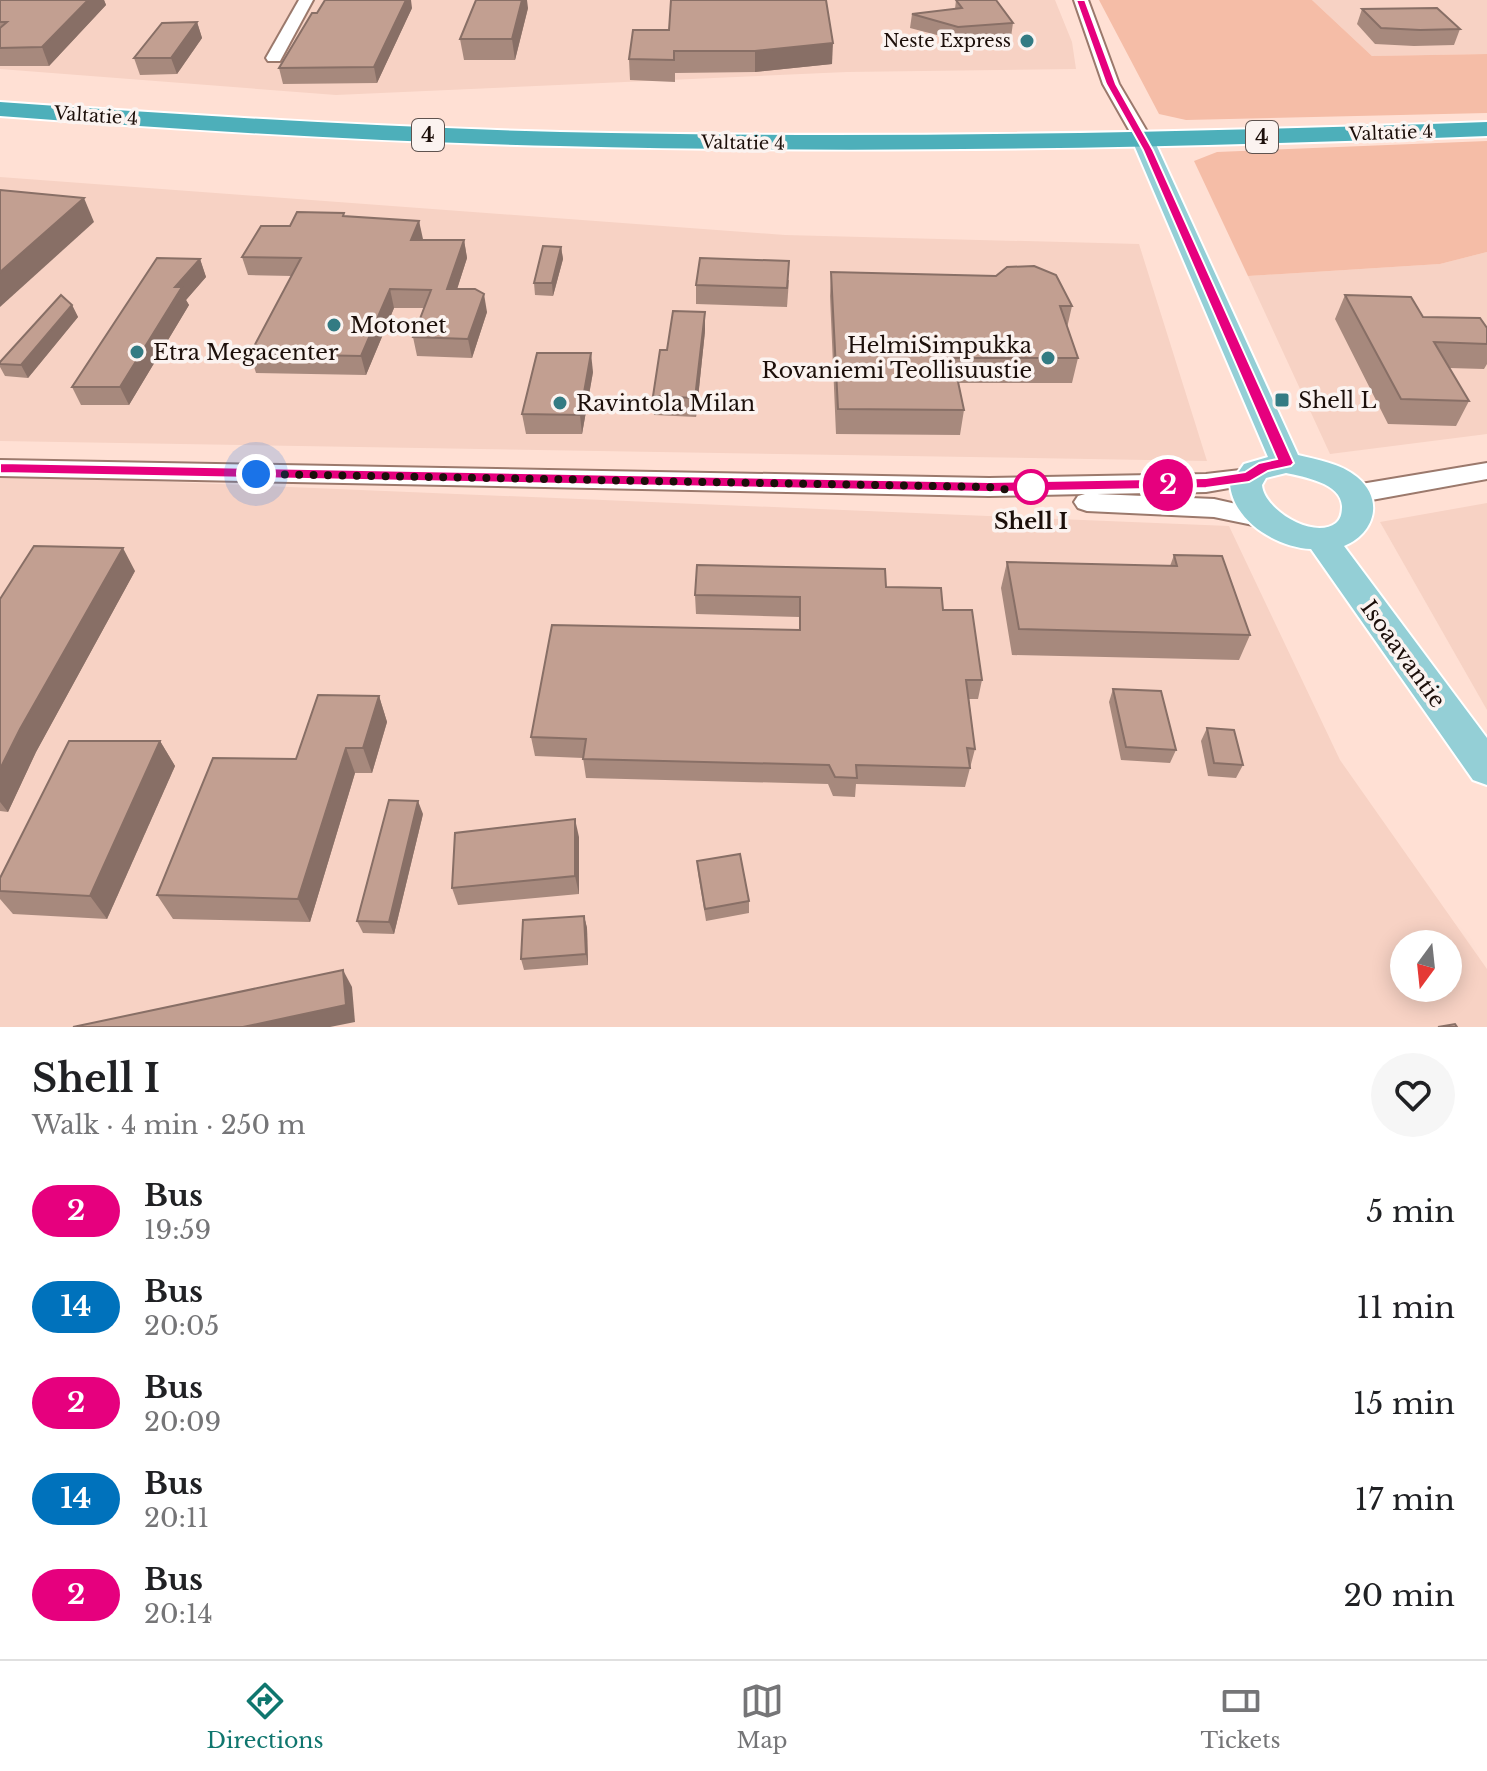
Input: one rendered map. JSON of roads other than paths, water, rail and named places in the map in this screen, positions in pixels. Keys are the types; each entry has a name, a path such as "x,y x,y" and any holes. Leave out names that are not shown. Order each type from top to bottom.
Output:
{"highway":[{"name":"Valtatie 4","path":"0,109 324,131 565,141 857,144 1143,140 1487,129"}],"main road":[{"path":"1143,140 1286,463"},
{"path":"1286,463 1310,466 1331,475 1355,494 1362,510 1358,525 1343,535 1320,538 1290,532 1263,518 1251,505 1246,492 1249,477 1264,466 1286,463"},
{"name":"Isoaavantie","path":"1320,538 1487,768"}],"street":[{"path":"274,58 306,0"},
{"path":"1081,0 1111,84 1143,140"},
{"path":"0,468 989,487 1206,483 1249,477"},
{"path":"1355,494 1487,471"},
{"path":"989,487 1087,502 1214,508 1263,518"}],"place":[{"name":"Neste Express","path":"1027,41"},
{"name":"Motonet","path":"334,325"},
{"name":"Etra Megacenter","path":"137,352"},
{"name":"HelmiSimpukka Rovaniemi Teollisuustie","path":"1048,358"},
{"name":"Shell L","path":"1282,400"},
{"name":"Ravintola Milan","path":"560,403"},
{"name":"Shell I","path":"1031,487"}]}
